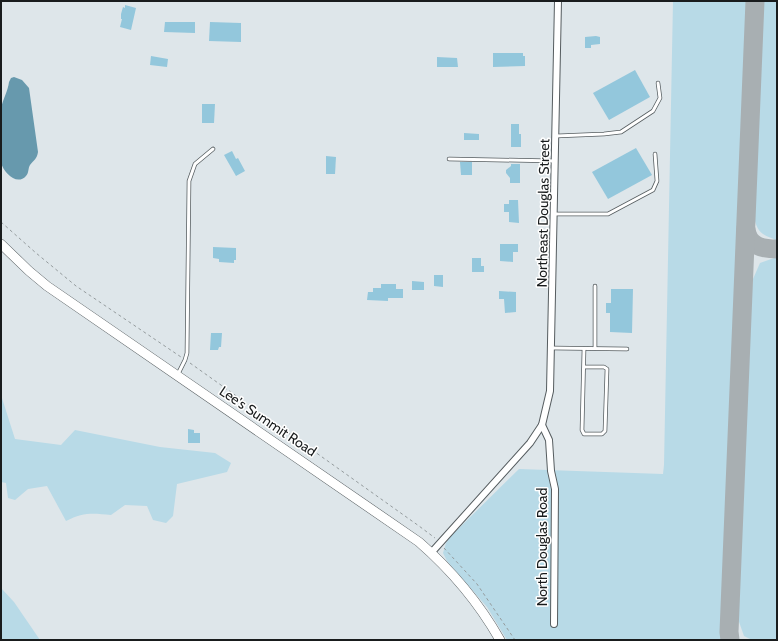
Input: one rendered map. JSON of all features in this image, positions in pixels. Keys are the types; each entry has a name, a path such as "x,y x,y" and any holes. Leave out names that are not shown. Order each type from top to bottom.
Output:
{"main road":[{"name":"Lee's Summit Road","path":"1,244 47,286 403,530 431,552 473,601 500,640"}],"street":[{"name":"Northeast Douglas Street","path":"542,425 550,391 552,348 558,1"},
{"path":"431,552 530,443 542,425"},
{"name":"North Douglas Road","path":"542,425 549,440 551,471 555,489 554,624"}],"lane":[{"path":"556,136 621,132 653,111 660,98 658,83"},
{"path":"177,375 187,353 189,181 194,164 213,149"},
{"path":"554,214 608,214 653,190 657,181 656,154"},
{"path":"449,159 555,161"},
{"path":"596,286 596,348"},
{"path":"552,348 627,349"},
{"path":"584,348 582,430 584,434 602,434 604,431 607,369 604,367 584,367"}],"path":[{"path":"1,222 76,286 185,360 440,542 477,584 515,640"}],"shaded area":[{"path":"673,1 750,1 724,631 726,640 507,640 487,607 447,561 443,553 446,543 450,537 519,469 663,474"},
{"path":"760,1 777,1 777,241 759,230 756,225 753,205 752,186"},
{"path":"14,77 22,80 29,88 38,152 36,158 29,166 27,175 19,180 11,177 5,171 1,163 1,108 9,82 11,78"},
{"path":"777,257 777,640 752,640 744,636 738,619 736,587 749,311 753,279 760,263"},
{"path":"1,395 15,439 61,445 75,430 160,447 215,453 231,463 227,472 177,484 173,516 166,523 153,520 147,506 125,505 111,515 88,514 66,521 47,486 28,489 15,500 8,498 6,483 1,482"},
{"path":"1,588 14,602 40,640 1,640"}],"building":[{"path":"125,5 136,8 131,30 120,27 122,19 121,14 123,7 125,8"},
{"path":"165,22 195,22 195,33 164,32"},
{"path":"210,22 241,23 241,42 209,41"},
{"path":"585,37 600,37 600,44 591,45 591,48 585,48"},
{"path":"493,53 523,53 523,56 525,56 525,66 493,67"},
{"path":"151,56 168,59 167,67 150,65"},
{"path":"437,57 457,58 458,67 437,67"},
{"path":"635,70 650,97 609,120 593,93"},
{"path":"202,104 215,104 214,123 202,123"},
{"path":"511,124 519,124 521,147 511,147"},
{"path":"464,133 479,134 479,140 464,140"},
{"path":"636,148 652,175 608,199 592,172"},
{"path":"232,151 236,159 238,158 245,171 236,176 224,155"},
{"path":"326,156 336,157 335,174 326,174"},
{"path":"460,162 472,162 472,175 461,175"},
{"path":"511,164 520,164 520,183 510,183 510,178 506,173 506,170 511,166"},
{"path":"509,200 518,200 519,223 509,222 509,212 504,212 504,204 509,204"},
{"path":"500,244 518,244 518,252 513,252 513,262 500,261"},
{"path":"213,247 236,248 236,260 234,260 234,263 219,262 219,259 213,258"},
{"path":"472,258 481,258 481,266 484,266 484,272 472,272"},
{"path":"434,275 443,275 443,287 434,286"},
{"path":"412,281 424,282 424,290 412,290"},
{"path":"381,284 396,284 396,289 403,289 403,298 388,298 388,301 367,300 368,292 373,292 373,288 381,288"},
{"path":"611,289 633,289 632,333 610,332 610,313 606,313 606,303 611,303"},
{"path":"499,291 516,292 516,312 505,313 504,299 499,299"},
{"path":"211,333 222,333 221,347 219,347 218,350 210,350"},
{"path":"188,429 194,430 194,433 200,433 200,443 188,443"}],"taxiway":[{"path":"730,640 729,632 755,1"},
{"path":"746,229 747,235 753,243 761,247 777,249"}]}
